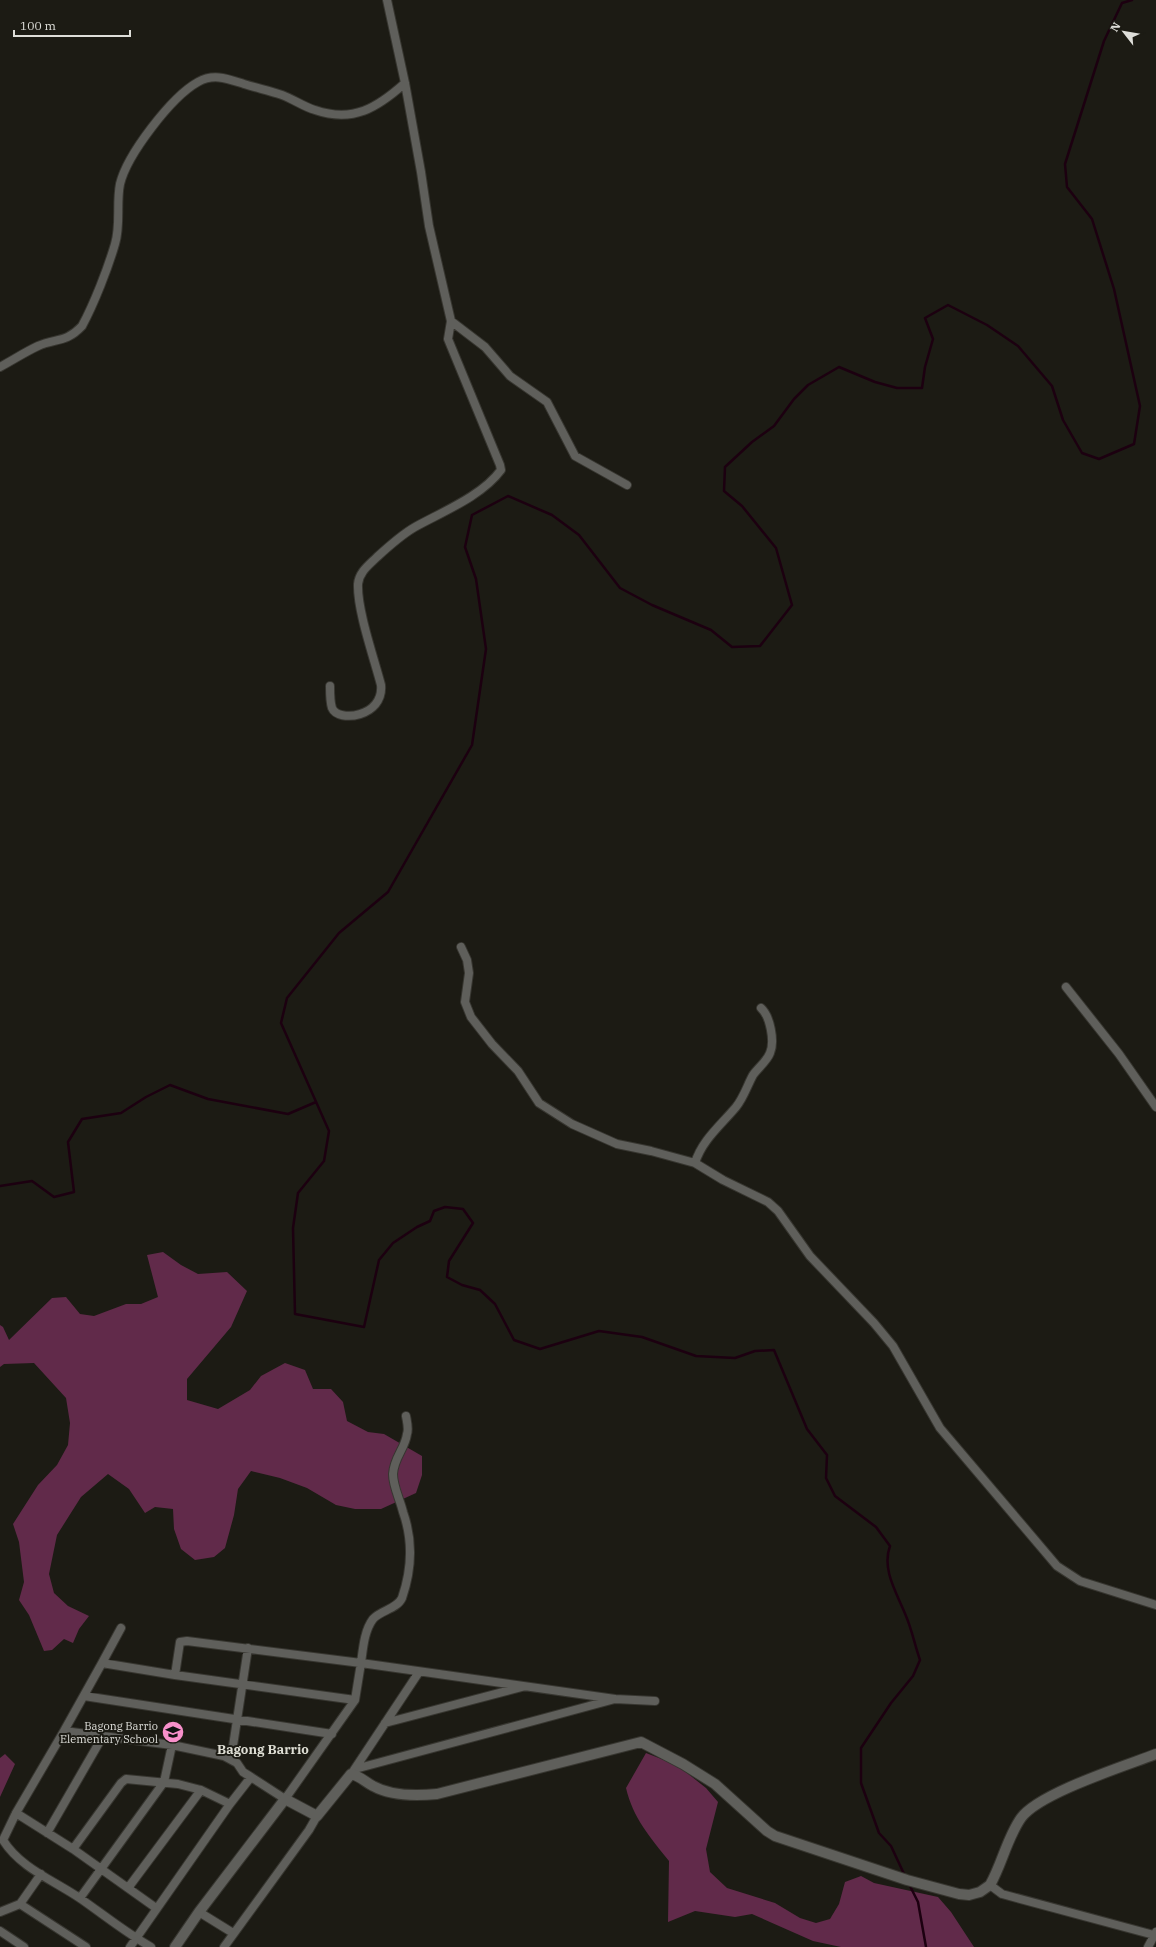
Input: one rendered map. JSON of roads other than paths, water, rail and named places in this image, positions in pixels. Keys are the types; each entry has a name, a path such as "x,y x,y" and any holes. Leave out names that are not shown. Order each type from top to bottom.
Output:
{"street":[{"path":"330,686 332,707 334,711 342,715 359,715 373,708 378,703 381,697 381,685 359,602 359,577 367,567 393,542 414,527 463,501 496,476 501,470 500,464 448,339 451,321 428,226 422,172 387,0"},
{"path":"0,367 38,346 63,340 75,333 82,326 115,244 119,223 120,186 122,176 151,127 183,92 199,82 212,77 226,78 282,95 314,110 332,115 348,115 363,112 381,102 405,84"},
{"path":"451,321 485,347 510,376 547,402 575,456 627,485"},
{"path":"461,947 467,960 469,973 465,1002 471,1017 492,1044 518,1071 539,1103 572,1124 617,1144 651,1151 695,1163 723,1180 768,1202 778,1211 810,1256 874,1322 893,1346 940,1428 1057,1566 1080,1581 1156,1605"},
{"path":"1066,987 1119,1054 1156,1107"},
{"path":"695,1163 698,1152 745,1095 754,1074 771,1053 769,1021 766,1013 761,1008"},
{"path":"175,1947 285,1799 355,1700 366,1634 370,1624 380,1613 395,1606 400,1601 409,1567 411,1549 406,1521 394,1485 393,1474 395,1459 407,1435 406,1416"},
{"path":"121,1628 84,1696 2,1838 25,1863 80,1898 136,1939 151,1947"},
{"path":"175,1675 180,1642 187,1641 361,1663 615,1699 655,1702"},
{"path":"231,1759 244,1685 248,1648"},
{"path":"102,1663 175,1675 355,1700"},
{"path":"224,1947 309,1830 317,1816 353,1772 419,1672"},
{"path":"385,1723 526,1686"},
{"path":"84,1696 332,1734"},
{"path":"353,1772 615,1699"},
{"path":"64,1731 197,1749 231,1759 250,1777 285,1799 317,1816"},
{"path":"47,1834 103,1736"},
{"path":"353,1772 373,1786 386,1792 424,1796 641,1742 683,1764 715,1784 767,1831 776,1836 907,1880 959,1894 969,1895 980,1892 990,1885 1021,1819 1031,1808 1054,1794 1156,1754"},
{"path":"80,1898 164,1782 172,1745"},
{"path":"130,1947 156,1908 250,1777"},
{"path":"74,1849 124,1780 164,1782 201,1790 230,1804"},
{"path":"128,1888 201,1790"},
{"path":"16,1813 47,1834 74,1849 156,1908"},
{"path":"0,1912 20,1904 41,1874"},
{"path":"990,1885 1002,1894 1155,1933 1148,1947"},
{"path":"20,1904 86,1947"},
{"path":"200,1912 233,1934"},
{"path":"0,1931 24,1947"}],"waterway":[{"path":"905,1876 891,1846 879,1833 861,1783 861,1748 891,1703 913,1676 920,1660 908,1621 889,1573 888,1555 890,1546 876,1527 835,1496 826,1478 827,1455 807,1429 774,1350 755,1351 735,1358 696,1356 642,1337 599,1331 540,1349 514,1340 495,1304 480,1290 462,1285 447,1277 449,1261 473,1223 463,1209 445,1207 434,1211 430,1221 417,1227 393,1243 379,1260 364,1327 295,1314 293,1228 298,1193 324,1161 329,1131 281,1023 287,998 339,933 388,892 472,745 486,649 476,579 465,547 472,515 508,496 552,515 579,535 620,588 652,605 711,630 732,647 760,646 792,605 776,548 742,506 724,491 725,467 752,442 774,426 794,399 808,385 839,367 875,382 897,388 922,388 925,367 933,339 925,318 948,305 987,325 1018,346 1052,386 1063,420 1082,453 1099,459 1134,444 1140,406 1114,289 1092,219 1067,187 1065,164 1104,41 1122,3 1132,0"},
{"path":"0,1186 32,1181 54,1197 74,1192 68,1142 82,1119 121,1113 146,1097 170,1085 208,1099 288,1114 316,1102"},
{"path":"909,1884 918,1902 926,1947"}],"place":[{"name":"Bagong Barrio Elementary School","path":"173,1732"}],"district":[{"name":"Bagong Barrio","path":"263,1749"}]}
